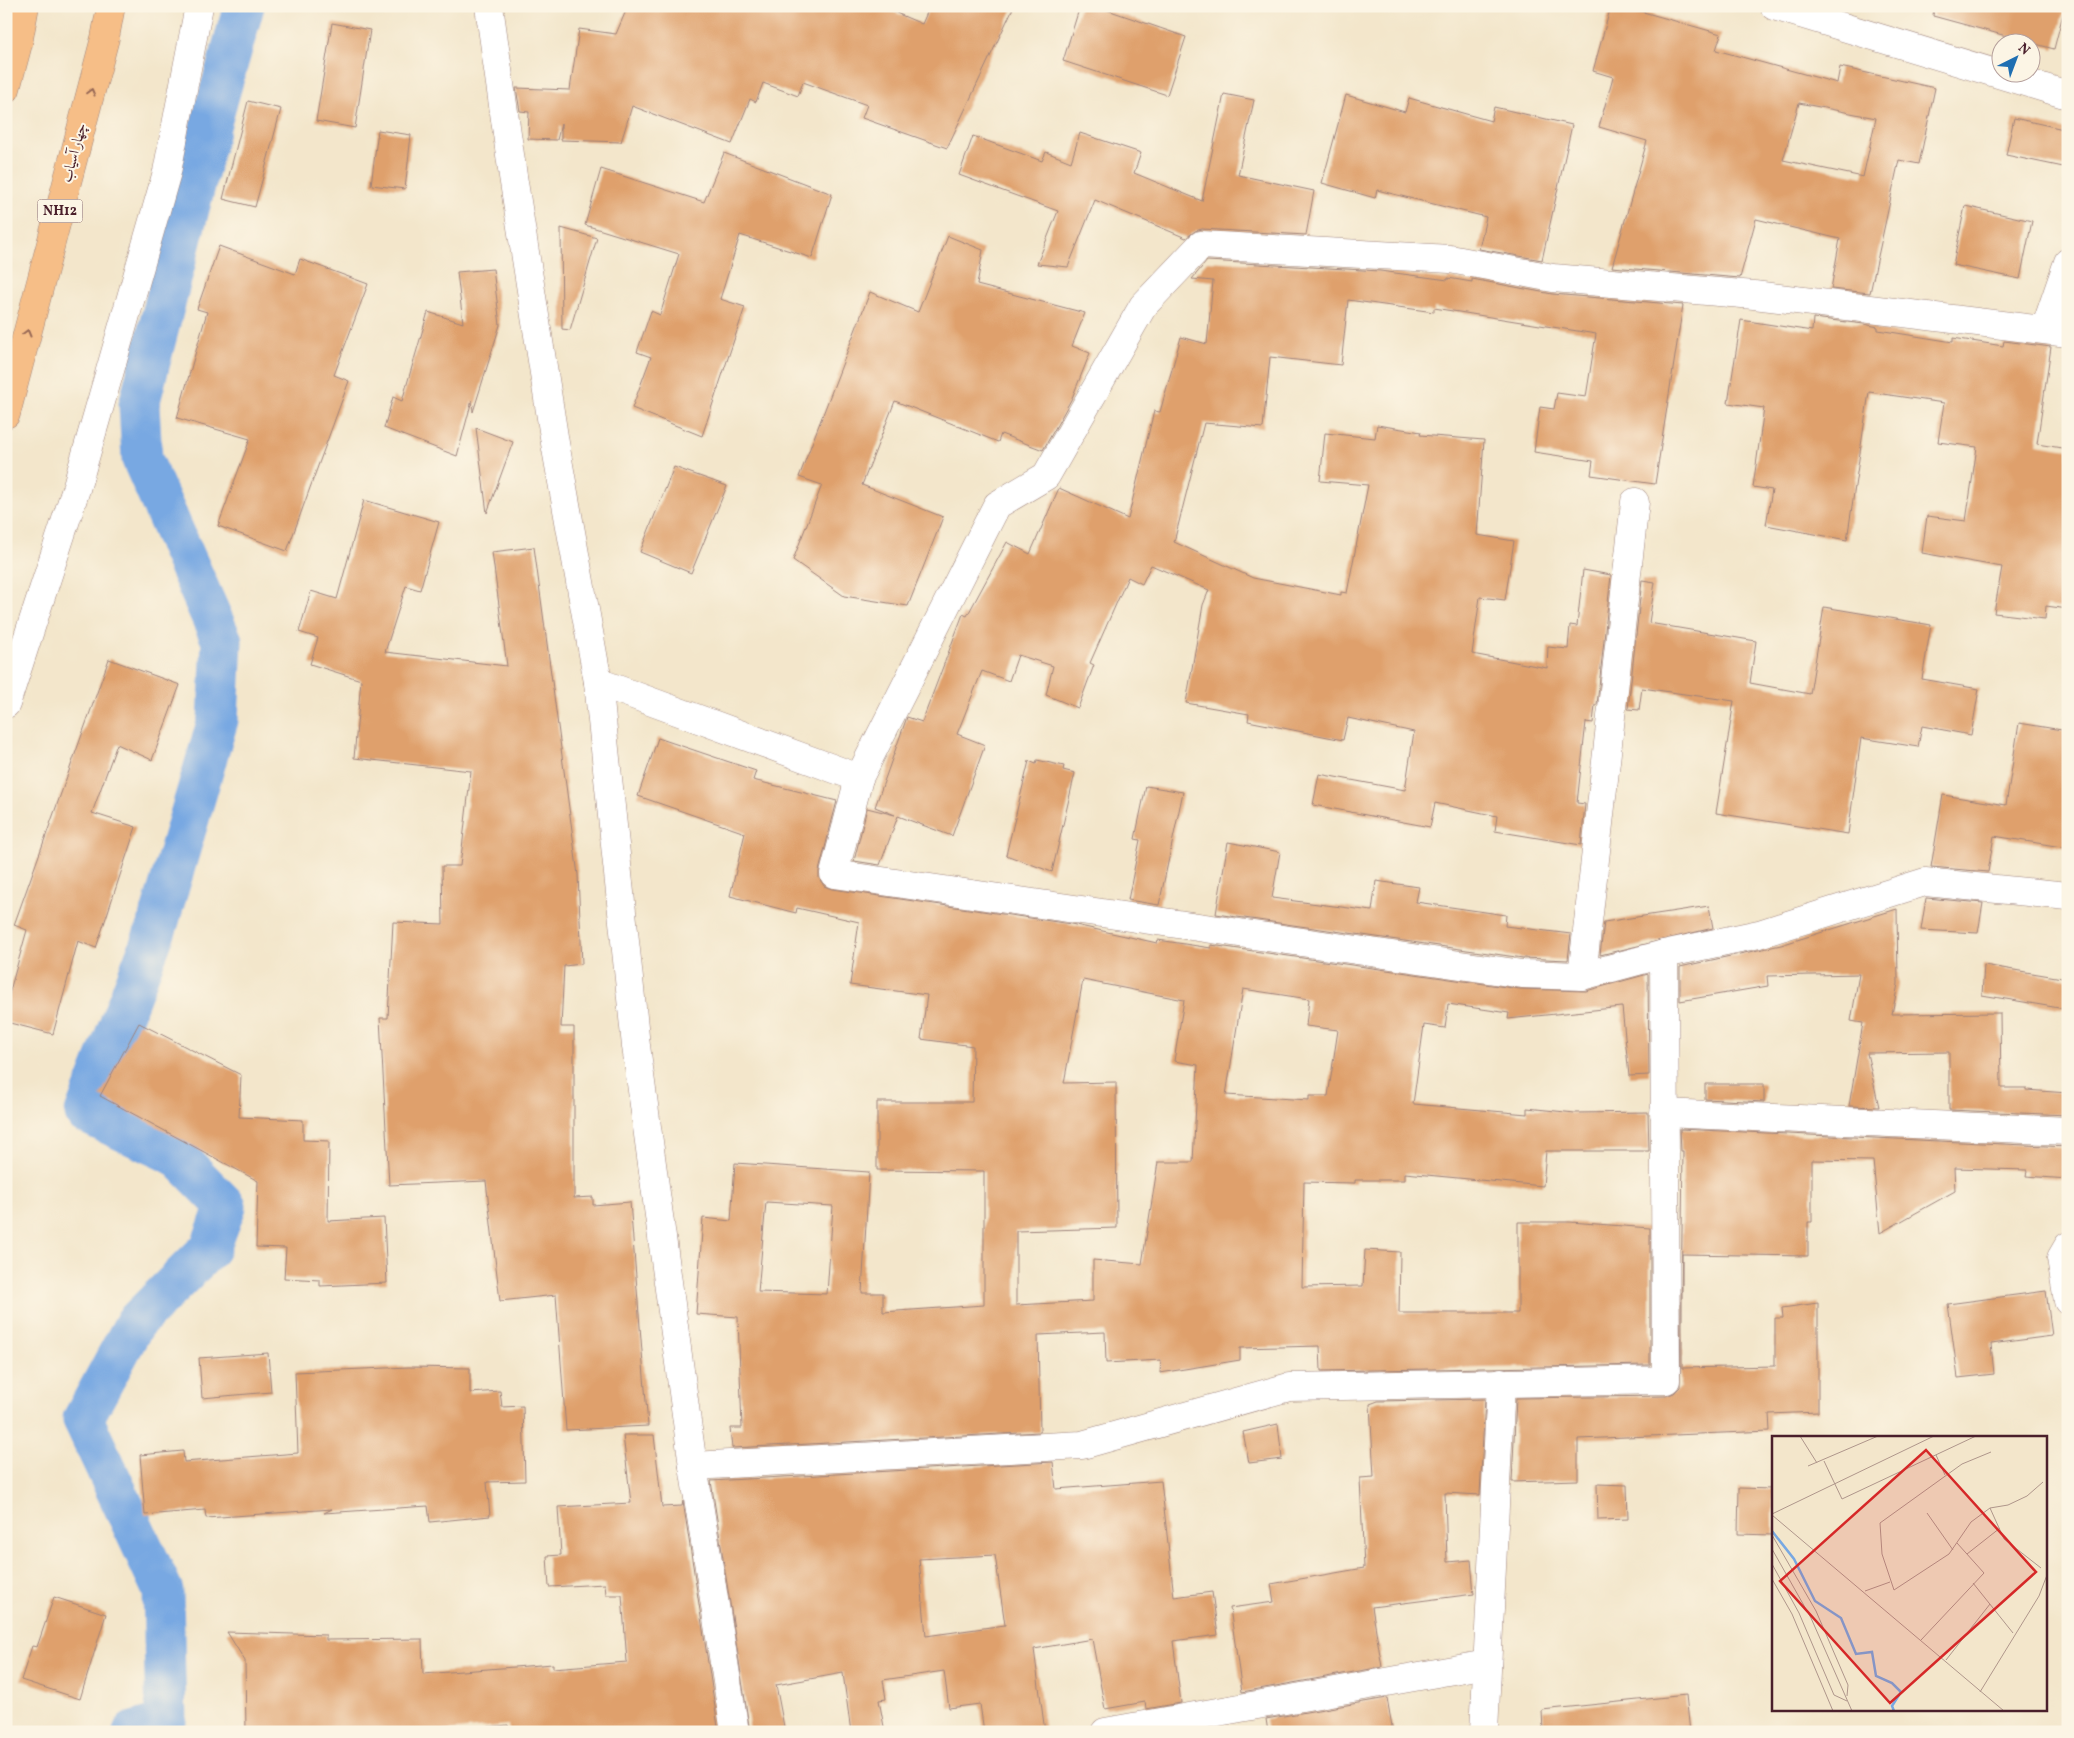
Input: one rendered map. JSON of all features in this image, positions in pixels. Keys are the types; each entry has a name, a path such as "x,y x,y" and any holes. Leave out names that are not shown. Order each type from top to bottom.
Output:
{"highway":[{"path":"6,89 18,44 25,6"},
{"name":"چهار آسیاب","path":"6,414 105,38 111,6"}],"street":[{"path":"6,704 76,489 167,172 199,6"},
{"path":"489,6 513,176 555,443 598,682 636,1046 693,1466 735,1732"},
{"path":"1774,6 2068,95"},
{"path":"2068,262 2056,331 1754,295 1553,278 1450,259 1201,245 1143,306 1046,476 997,505 859,778 834,874 1522,974 1582,976 1664,954 1759,934 1924,882 2068,896"},
{"path":"1582,976 1634,502"},
{"path":"598,682 859,778"},
{"path":"693,1466 1082,1445 1289,1387 1666,1380 1664,954"},
{"path":"1664,1113 2068,1131"},
{"path":"2068,1246 2061,1258 2068,1301"},
{"path":"1484,1732 1501,1382"},
{"path":"1105,1732 1487,1664"}],"building":[{"path":"628,6 880,6 922,24 930,6 1014,6 947,148 862,118 867,105 803,82 798,96 763,83 756,102 750,99 732,144 632,106 621,142 561,140 561,124 557,140 528,139 529,112 520,111 516,88 570,90 579,29 616,34"},
{"path":"1080,6 1096,6 1186,37 1167,95 1063,61"},
{"path":"1611,6 1622,6 1721,34 1716,50 1837,83 1840,67 1935,88 1919,164 1899,160 1870,293 1831,289 1840,239 1756,219 1740,278 1612,267 1647,141 1599,127 1613,77 1593,71","holes":["1799,103 1876,118 1863,177 1783,160"]},
{"path":"1934,6 2065,6 2054,49 2042,46 2042,32 1992,32 1933,16"},
{"path":"332,23 370,30 355,128 316,121"},
{"path":"1224,94 1254,100 1238,175 1314,191 1306,235 1202,229 1195,231 1186,238 1095,200 1068,267 1037,264 1058,211 959,175 973,136 1042,161 1046,152 1071,162 1080,133 1141,153 1134,173 1202,201"},
{"path":"1346,95 1405,112 1409,98 1491,121 1494,107 1572,125 1542,260 1479,249 1486,217 1377,190 1375,198 1322,183"},
{"path":"248,101 281,109 255,207 223,199"},
{"path":"2014,118 2068,130 2068,168 2006,155"},
{"path":"378,130 411,135 405,189 371,185"},
{"path":"724,153 832,194 812,258 740,235 720,299 745,307 702,436 632,408 651,357 637,352 651,311 660,315 679,254 585,225 601,169 704,202"},
{"path":"1965,206 2032,221 2020,279 1953,265"},
{"path":"561,228 597,238 570,330 562,329"},
{"path":"948,236 983,250 977,285 1085,313 1072,346 1090,353 1072,398 1043,450 1001,434 998,442 895,401 862,485 943,517 908,606 844,596 793,560 822,485 799,477 870,292 918,312"},
{"path":"219,246 295,274 300,259 368,284 334,375 349,381 287,551 218,526 250,439 177,418 207,312 197,309"},
{"path":"1207,261 1380,271 1472,282 1472,279 1552,294 1683,305 1655,484 1591,475 1593,461 1534,452 1540,407 1554,409 1557,393 1586,397 1596,334 1434,308 1434,312 1348,300 1341,365 1270,357 1263,428 1204,423 1174,542 1253,578 1341,595 1341,592 1347,593 1368,485 1320,481 1325,433 1375,438 1377,425 1421,432 1420,435 1484,440 1477,535 1514,541 1505,600 1480,597 1472,654 1547,668 1548,647 1568,649 1570,625 1577,626 1583,570 1611,575 1597,705 1595,705 1593,723 1586,722 1577,803 1585,804 1581,845 1495,831 1497,816 1435,803 1430,827 1313,805 1319,774 1405,790 1414,732 1348,718 1343,740 1248,721 1249,714 1186,703 1203,605 1209,590 1151,565 1142,584 1128,577 1090,663 1094,665 1078,708 1046,695 1053,666 1018,655 1009,681 982,671 957,734 985,745 952,836 898,816 880,865 854,861 867,808 895,815 875,807 907,717 922,722 963,614 967,616 1007,542 1030,554 1059,488 1128,519 1154,411 1160,412 1181,337 1207,344 1213,281 1192,279"},
{"path":"493,269 500,325 473,412 472,400 457,456 384,428 393,397 402,401 428,312 463,323 457,272"},
{"path":"1813,318 1864,324 1878,327 1878,330 1953,342 1953,338 2003,346 2004,341 2051,347 2037,444 2068,449 2068,609 2046,606 2045,619 1994,613 2002,567 1922,553 1927,516 1966,521 1977,447 1938,442 1944,403 1869,392 1847,540 1766,525 1772,490 1753,487 1764,408 1728,403 1741,320 1812,331"},
{"path":"476,428 513,442 487,513"},
{"path":"674,467 727,486 691,573 640,552"},
{"path":"364,500 439,522 420,590 406,586 385,652 507,666 492,552 534,547 578,875 582,964 564,966 561,1027 574,1027 574,1198 593,1197 593,1205 630,1202 648,1426 566,1430 556,1295 500,1301 486,1181 389,1185 380,1018 388,1018 393,922 443,924 442,866 460,866 471,771 354,758 361,680 310,664 318,638 299,632 311,591 337,599"},
{"path":"1642,580 1655,582 1649,623 1756,641 1750,683 1810,694 1824,607 1931,625 1922,679 1979,689 1971,735 1922,726 1918,747 1861,738 1848,834 1716,813 1734,701 1642,688 1639,710 1628,709"},
{"path":"109,659 180,685 152,760 117,744 92,813 136,827 96,948 78,941 53,1034 6,1022 6,1005 27,930 14,925"},
{"path":"2019,723 2068,731 2068,848 1994,836 1988,872 1931,867 1943,795 2006,805"},
{"path":"658,738 756,771 753,780 837,801 819,871 819,878 824,886 832,889 1071,924 1157,943 1158,940 1211,948 1211,945 1520,989 1586,991 1648,974 1649,1075 1629,1076 1622,1007 1508,1019 1509,1013 1448,1004 1445,1028 1424,1025 1413,1104 1527,1114 1527,1108 1575,1113 1648,1112 1649,1151 1546,1151 1543,1186 1405,1173 1405,1180 1355,1180 1355,1183 1304,1182 1302,1287 1363,1286 1365,1250 1400,1252 1399,1313 1518,1313 1518,1222 1570,1222 1650,1228 1650,1365 1321,1371 1320,1346 1240,1348 1240,1360 1160,1373 1161,1360 1106,1363 1105,1332 1038,1335 1040,1432 732,1448 730,1428 742,1428 738,1317 696,1314 703,1218 731,1221 735,1163 869,1172 862,1293 883,1293 883,1312 984,1305 984,1171 877,1170 877,1102 972,1102 973,1046 921,1039 927,995 850,985 859,922 797,908 796,913 730,896 745,833 638,796","holes":["1083,980 1184,1000 1174,1061 1198,1065 1193,1162 1158,1162 1142,1264 1093,1260 1093,1301 1016,1305 1016,1231 1117,1228 1116,1082 1064,1083","1243,989 1309,999 1306,1026 1338,1030 1328,1096 1309,1096 1309,1100 1226,1095","766,1202 833,1206 827,1294 758,1292"]},
{"path":"1037,760 1064,766 1063,770 1075,773 1052,872 1006,855 1029,761 1036,764"},
{"path":"1146,786 1183,792 1159,905 1128,900 1140,840 1135,839"},
{"path":"1228,842 1280,852 1272,898 1372,911 1376,881 1419,887 1416,902 1506,915 1505,926 1571,934 1568,960 1523,958 1216,914"},
{"path":"1926,898 1983,903 1978,933 1921,930"},
{"path":"1709,906 1713,928 1600,955 1604,922"},
{"path":"1897,909 1898,984 1892,1014 2000,1013 2001,1088 2026,1088 2026,1090 2068,1093 2068,1115 1949,1110 1949,1052 1867,1053 1879,1107 1849,1106 1863,1023 1851,1021 1859,974 1767,976 1768,986 1680,1001 1680,967 1781,945"},
{"path":"1984,965 2068,979 2065,1009 1982,995"},
{"path":"139,1023 241,1075 239,1117 303,1120 303,1140 329,1141 328,1221 384,1218 387,1283 320,1286 320,1280 284,1278 286,1248 256,1247 258,1181 100,1096"},
{"path":"1705,1084 1764,1084 1764,1102 1705,1099"},
{"path":"1680,1129 2068,1147 2068,1179 2026,1176 2027,1170 1954,1168 1955,1191 1880,1233 1873,1161 1812,1160 1812,1222 1808,1222 1808,1256 1682,1254 1682,1368 1775,1366 1775,1318 1783,1318 1782,1308 1818,1303 1818,1412 1769,1414 1770,1431 1578,1439 1578,1480 1512,1482 1516,1398 1666,1396 1674,1393 1680,1387 1683,1151 1681,1151"},
{"path":"2046,1291 2052,1336 1991,1344 1994,1374 1958,1378 1948,1304"},
{"path":"268,1353 271,1392 202,1398 199,1358"},
{"path":"409,1367 470,1368 470,1393 500,1391 502,1407 523,1406 525,1481 487,1482 490,1516 430,1522 428,1506 324,1513 332,1509 206,1518 205,1510 145,1515 140,1455 183,1451 184,1462 298,1453 295,1372"},
{"path":"1485,1399 1480,1495 1445,1493 1447,1562 1471,1560 1474,1594 1372,1607 1382,1667 1242,1692 1230,1608 1274,1602 1271,1584 1364,1568 1360,1478 1374,1477 1370,1404 1378,1401"},
{"path":"1278,1424 1282,1459 1249,1463 1243,1432"},
{"path":"623,1435 654,1435 662,1507 682,1506 683,1501 718,1727 656,1732 509,1732 508,1725 436,1732 246,1732 245,1661 227,1632 326,1635 326,1640 422,1639 423,1674 553,1664 553,1668 627,1662 622,1595 606,1595 605,1584 549,1587 547,1556 561,1555 558,1507 631,1503"},
{"path":"1053,1462 1056,1489 1161,1481 1174,1597 1212,1592 1218,1635 1173,1641 1181,1703 1146,1709 1145,1702 1105,1709 1092,1639 1034,1649 1045,1732 984,1732 980,1704 949,1708 944,1671 883,1680 886,1699 879,1700 885,1732 851,1732 843,1673 776,1685 785,1732 750,1732 711,1481","holes":["995,1555 1005,1625 926,1636 919,1559"]},
{"path":"1597,1484 1627,1485 1628,1519 1598,1520"},
{"path":"1739,1488 1772,1489 1772,1535 1738,1534"},
{"path":"54,1597 106,1614 80,1699 21,1680 32,1646 37,1647"},
{"path":"1686,1695 1690,1732 1543,1732 1542,1710"},
{"path":"1387,1698 1393,1732 1268,1732 1266,1719"}],"waterway":[{"path":"133,1732 166,1722 163,1591 83,1419 135,1323 210,1248 226,1206 177,1156 85,1113 158,924 218,720 222,641 142,459 139,405 211,123 244,6"}]}
